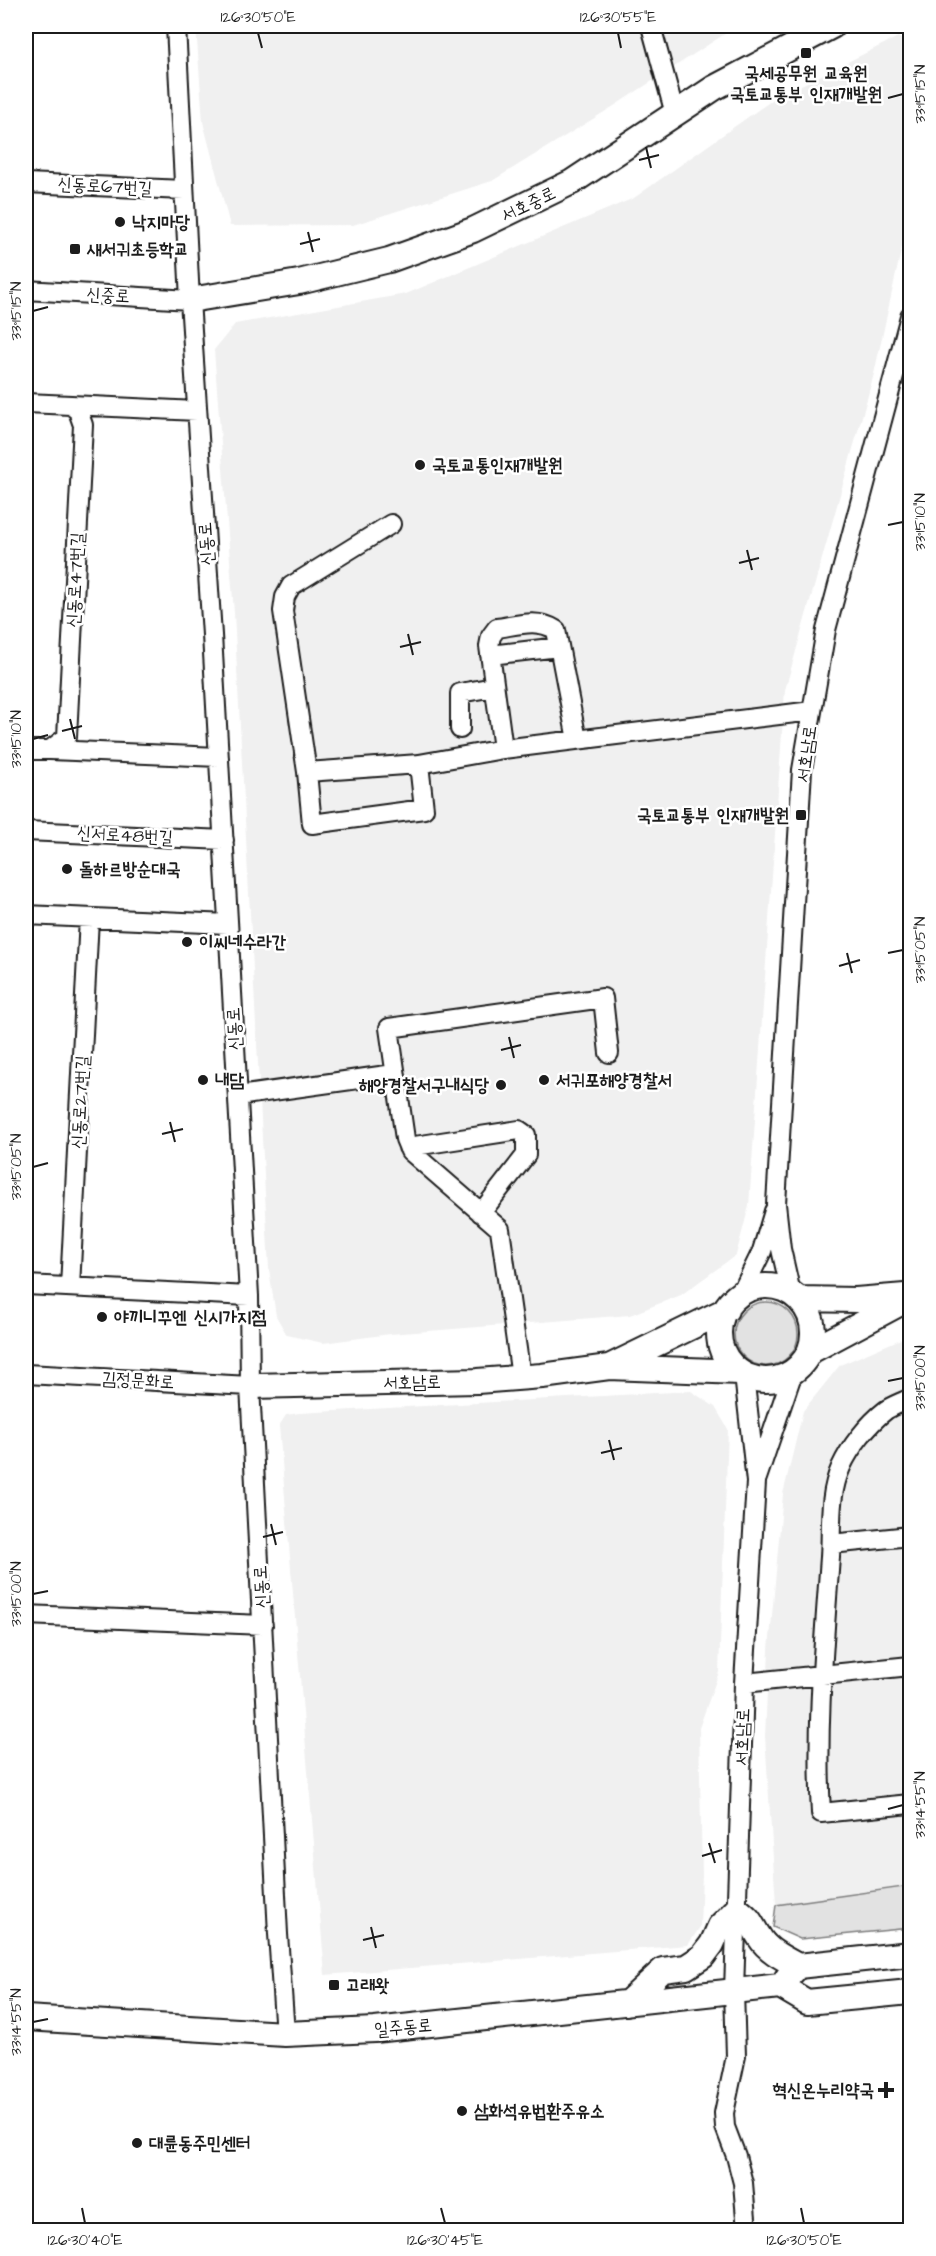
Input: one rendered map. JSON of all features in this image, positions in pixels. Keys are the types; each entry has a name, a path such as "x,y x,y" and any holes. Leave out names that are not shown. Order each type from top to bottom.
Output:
{"main road":[{"name":"서호중로","path":"190,300 310,280 389,260 472,230 572,182 714,88 832,26"},
{"path":"609,1367 734,1302 756,1288 776,1287 795,1296 856,1300 910,1297"},
{"path":"734,1302 719,1328 720,1343 728,1362 742,1373 754,1378 769,1380 784,1377 793,1372 809,1352 813,1326 808,1312 795,1296"},
{"path":"809,1352 910,1297"},
{"path":"609,1367 742,1373"},
{"name":"서호남로","path":"250,1386 477,1381 609,1367"},
{"path":"627,2003 663,1970 687,1967 703,1956 712,1944 720,1926 737,1909 750,1919 760,1940 775,1953 798,1966 910,1954"},
{"path":"798,1966 780,1986 807,2002 910,1992"},
{"name":"일주동로","path":"26,2018 285,2034 375,2030 780,1986"}],"street":[{"name":"신동로","path":"176,26 249,1296 250,1386 285,2034"},
{"path":"651,26 675,114"},
{"name":"신동로67번길","path":"26,183 184,190"},
{"name":"신중로","path":"26,290 190,300"},
{"name":"서호남로","path":"776,1204 802,770 826,630 910,316"},
{"path":"26,402 197,411"},
{"name":"신동로47번길","path":"50,750 67,737 83,425 78,411 71,405"},
{"path":"391,524 291,586 285,597 283,611 307,772 312,824 424,809 419,764"},
{"path":"503,749 490,656 491,636 497,628 534,623 546,624 556,630 577,740"},
{"path":"490,656 559,647"},
{"path":"460,729 460,693 494,687"},
{"path":"307,772 419,764 503,749 813,711"},
{"path":"26,750 219,757"},
{"name":"신서로48번길","path":"26,831 224,840"},
{"path":"26,915 228,924"},
{"name":"신동로27번길","path":"70,1287 90,918"},
{"path":"521,1377 500,1229 410,1151 405,1140 389,1028 603,998 609,1053"},
{"path":"238,1096 394,1074"},
{"path":"408,1147 519,1130 526,1135 526,1155 481,1213"},
{"path":"776,1204 781,1249 795,1296"},
{"path":"734,1302 762,1251 776,1204"},
{"path":"26,1285 249,1296"},
{"path":"756,1482 793,1372"},
{"path":"742,1373 756,1482"},
{"name":"김정문화로","path":"26,1374 250,1386"},
{"path":"910,1398 887,1409 861,1436 841,1467 832,1497 831,1544 821,1675 821,1813 910,1804"},
{"name":"서호남로","path":"747,2230 743,2183 736,2156 724,2127 724,2113 736,2056 734,1992 744,1683 756,1482"},
{"path":"831,1544 910,1536"},
{"path":"26,1615 263,1625"},
{"path":"744,1683 910,1666"}],"shaded area":[{"path":"196,26 737,26 614,106 492,181 353,225 230,226 203,122"},
{"path":"898,37 910,46 910,210 874,374 785,690 749,1206 736,1255 681,1295 630,1315 390,1334 323,1343 287,1335 276,1316 269,1269 234,613 214,350 235,324 406,294 634,198 775,98"},
{"path":"766,1302 784,1308 792,1316 798,1334 792,1352 784,1360 766,1366 748,1360 740,1352 734,1334 740,1316 748,1308"},
{"path":"910,1335 910,1886 776,1905 765,1736 769,1649 783,1494 803,1411 840,1365"},
{"path":"691,1391 715,1407 728,1429 719,1672 699,1728 702,1874 700,1927 688,1945 325,1975 279,1426 286,1415 300,1413"},
{"path":"910,1886 910,1928 800,1939 773,1927 776,1905"}],"place":[{"name":"국세공무원 교육원 국토교통부 인재개발원","path":"806,53"},
{"name":"낙지마당","path":"120,222"},
{"name":"새서귀초등학교","path":"75,249"},
{"name":"국토교통인재개발원","path":"420,465"},
{"name":"국토교통부 인재개발원","path":"801,815"},
{"name":"돌하르방순대국","path":"67,869"},
{"name":"이씨네수라간","path":"187,942"},
{"name":"내담","path":"203,1080"},
{"name":"서귀포해양경찰서","path":"544,1080"},
{"name":"해양경찰서구내식당","path":"501,1085"},
{"name":"야끼니꾸엔 신시가지점","path":"102,1317"},
{"name":"고래왓","path":"334,1985"},
{"name":"혁신온누리약국","path":"886,2090"},
{"name":"삼화석유법환주유소","path":"462,2111"},
{"name":"대륜동주민센터","path":"137,2143"}]}
